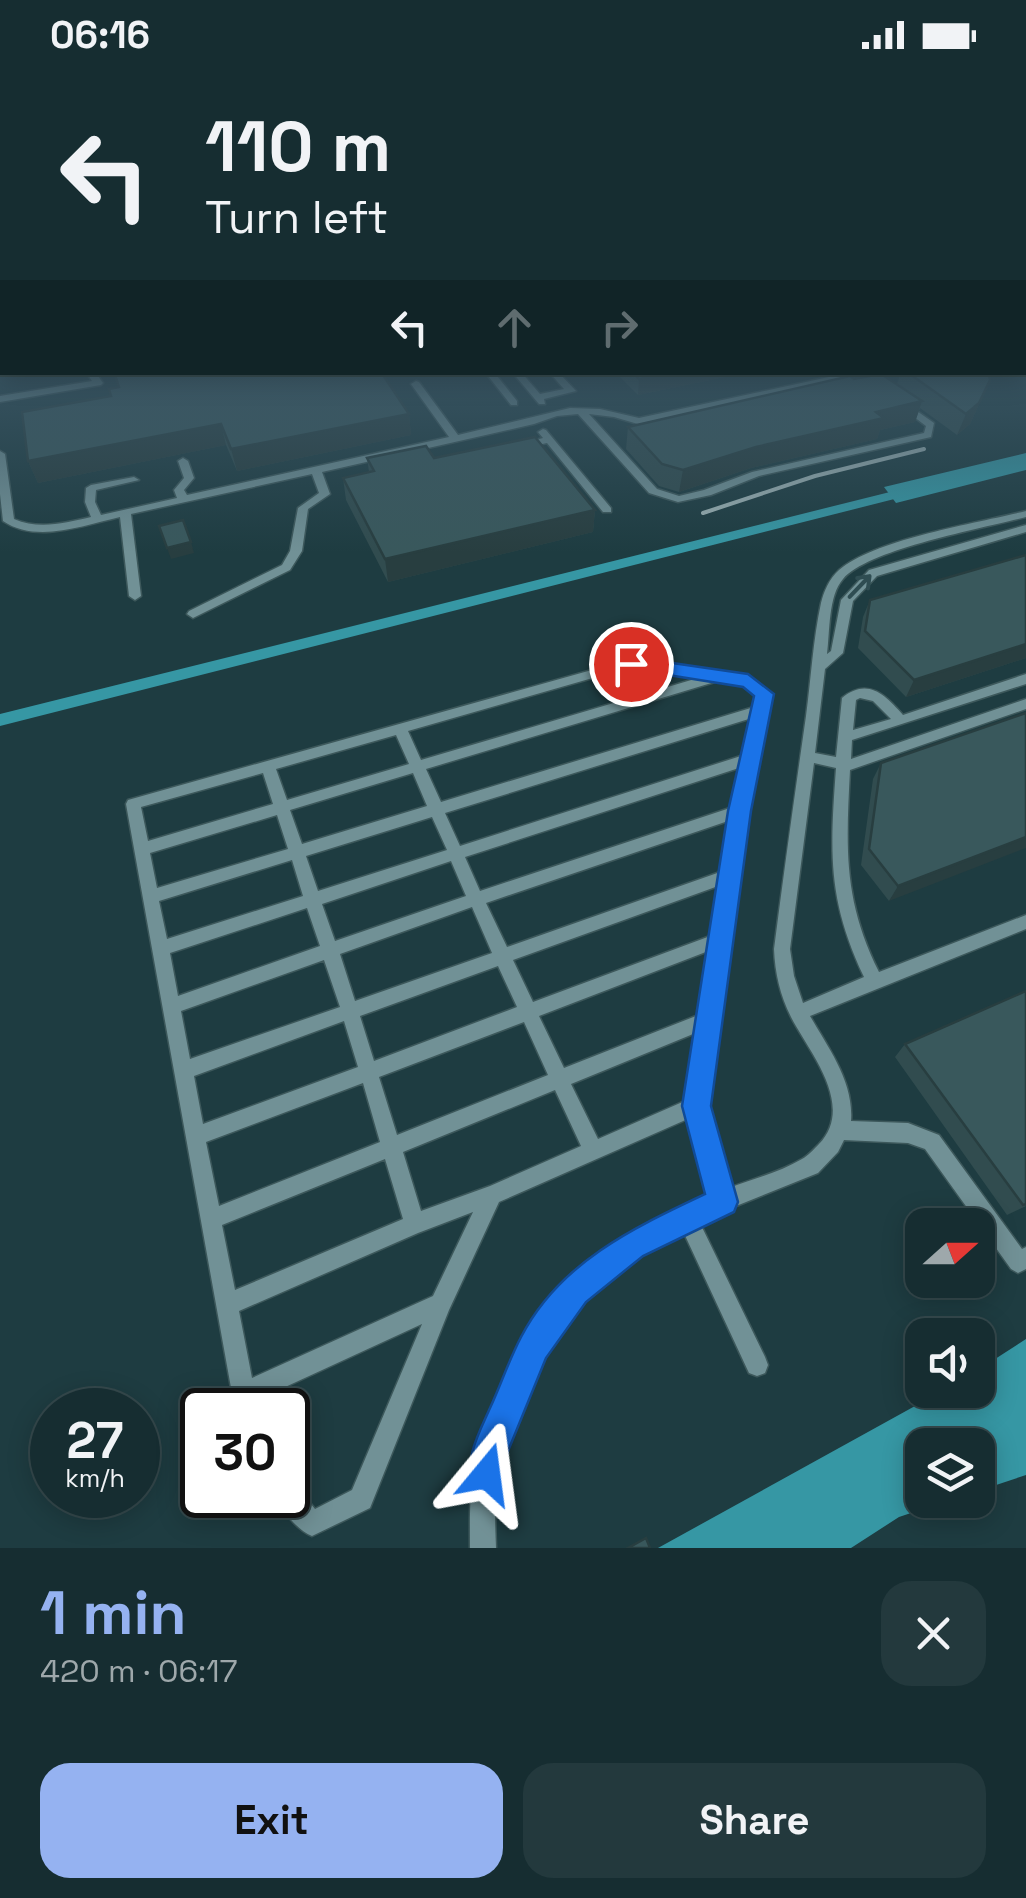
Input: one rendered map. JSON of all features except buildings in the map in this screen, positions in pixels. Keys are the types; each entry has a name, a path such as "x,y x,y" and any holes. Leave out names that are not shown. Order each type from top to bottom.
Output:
{"street":[{"path":"438,414 456,439"},
{"path":"539,418 541,414"},
{"path":"0,454 10,521 28,529 60,528 316,470 435,449 456,439 568,414"},
{"path":"584,414 653,491 678,499 756,474 932,431 931,425 916,414"},
{"path":"617,414 638,421 671,414"},
{"path":"539,418 550,440 607,510"},
{"path":"514,447 550,440"},
{"path":"182,461 189,478 180,490 183,500"},
{"path":"193,614 286,566 296,551 304,508 325,494 316,470"},
{"path":"97,519 90,502 90,488 134,480"},
{"path":"125,513 135,596"},
{"path":"482,1548 490,1451 534,1346 561,1306 587,1278 632,1245 812,1166 828,1153 842,1130 843,1108 833,1072 788,990 782,949 826,605 838,577 876,554 1026,514"},
{"path":"818,668 836,653 847,600 874,572 1026,528"},
{"path":"242,1388 133,804 631,664 748,681 764,694 740,811 696,1106 723,1202"},
{"path":"142,850 722,675"},
{"path":"847,734 855,736 1026,680"},
{"path":"875,981 848,924 838,874 849,698 855,693 877,695 900,720"},
{"path":"806,756 850,766 1026,704"},
{"path":"150,897 758,711"},
{"path":"400,728 593,1151"},
{"path":"160,949 749,759"},
{"path":"268,766 350,1010 414,1224"},
{"path":"171,1006 476,898 740,811"},
{"path":"182,1071 730,875"},
{"path":"798,1012 1026,922"},
{"path":"195,1137 721,939"},
{"path":"210,1219 710,1019"},
{"path":"227,1306 696,1106"},
{"path":"842,1130 908,1133 932,1142 1018,1262 1026,1258"},
{"path":"307,1518 312,1524 361,1499 441,1304 492,1195"},
{"path":"687,1218 757,1364"},
{"path":"273,1388 441,1304"}],"water":[{"path":"1026,453 1026,470 896,503 884,487"},
{"path":"1026,1339 1026,1475 995,1485 995,1428 905,1428 905,1515 851,1548 658,1548 911,1408 995,1408 995,1359"}],"waterway":[{"path":"0,720 914,490"}],"railway":[{"path":"703,513 815,476 924,449"}],"route":[{"path":"487,1474 490,1451 534,1346 561,1306 602,1265 632,1245 723,1202 696,1106 740,811 764,694 748,681 722,675 631,664"}]}
